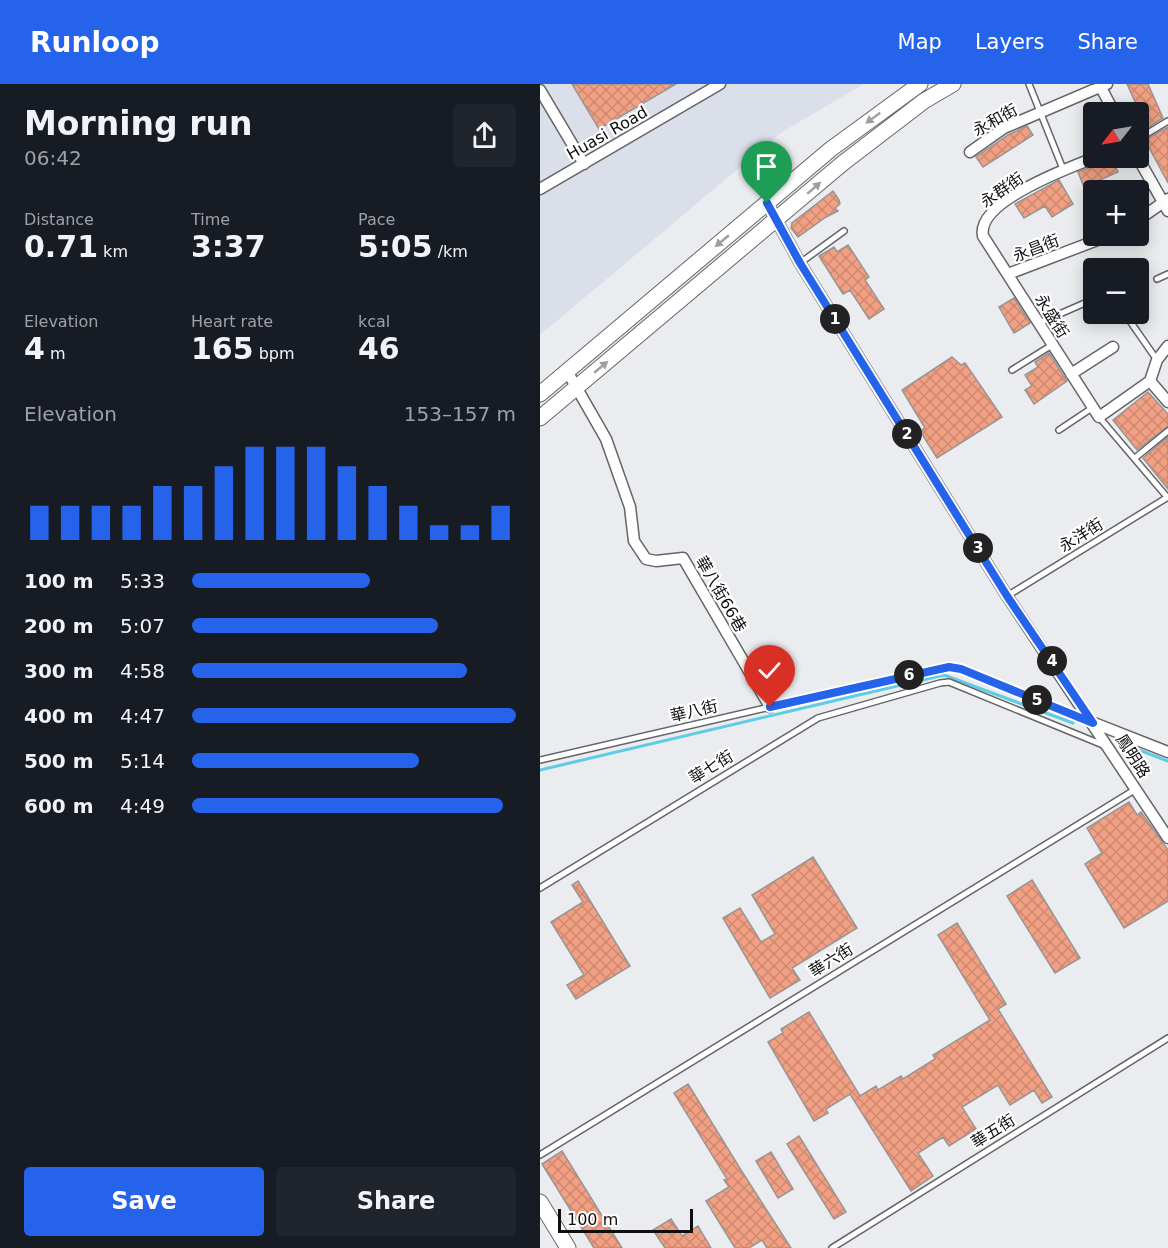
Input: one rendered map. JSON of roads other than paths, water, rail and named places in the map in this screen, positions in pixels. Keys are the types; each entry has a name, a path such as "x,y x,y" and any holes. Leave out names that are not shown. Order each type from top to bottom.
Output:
{"street":[{"name":"Huasi Road","path":"540,189 720,84"},
{"path":"540,394 831,149 920,84"},
{"path":"540,418 852,156 924,101 953,84"},
{"path":"1102,85 1110,102"},
{"name":"永和街","path":"970,152 1004,128 1102,85"},
{"path":"540,90 584,164"},
{"name":"永群街","path":"1008,274 983,236 981,227 985,220 1013,196 1064,169 1083,162"},
{"path":"1144,168 1166,204 1149,214"},
{"name":"鳳明路","path":"767,203 800,263 1007,596 1168,838"},
{"name":"永昌街","path":"1008,274 1083,246"},
{"name":"永盛街","path":"1008,274 1096,412"},
{"path":"1096,412 1150,381 1157,360 1168,346"},
{"path":"1071,374 1113,347"},
{"path":"567,371 576,388"},
{"path":"1150,381 1168,402"},
{"name":"華八街66巷","path":"576,388 606,439 630,507 634,541 645,559 656,561 683,558 770,707"},
{"path":"1093,723 1168,752"},
{"path":"540,1202 568,1248"}],"lane":[{"path":"1029,84 1064,169"},
{"path":"1149,132 1168,121"},
{"path":"800,263 844,231"},
{"path":"1157,279 1168,274"},
{"path":"1039,323 1083,304"},
{"path":"1132,324 1157,360"},
{"path":"1012,370 1052,345"},
{"path":"1059,430 1096,412 1168,497"},
{"path":"1134,458 1168,431"},
{"name":"永洋街","path":"1007,596 1168,497"},
{"name":"華八街","path":"540,760 949,667 961,669 1093,723"},
{"name":"華七街","path":"540,888 818,718 940,683 948,682 1108,747"},
{"name":"華六街","path":"540,1155 1136,789"},
{"name":"華五街","path":"832,1248 1168,1038"}],"waterway":[{"path":"540,770 944,675 1073,723"},
{"path":"1118,742 1168,761"}]}
